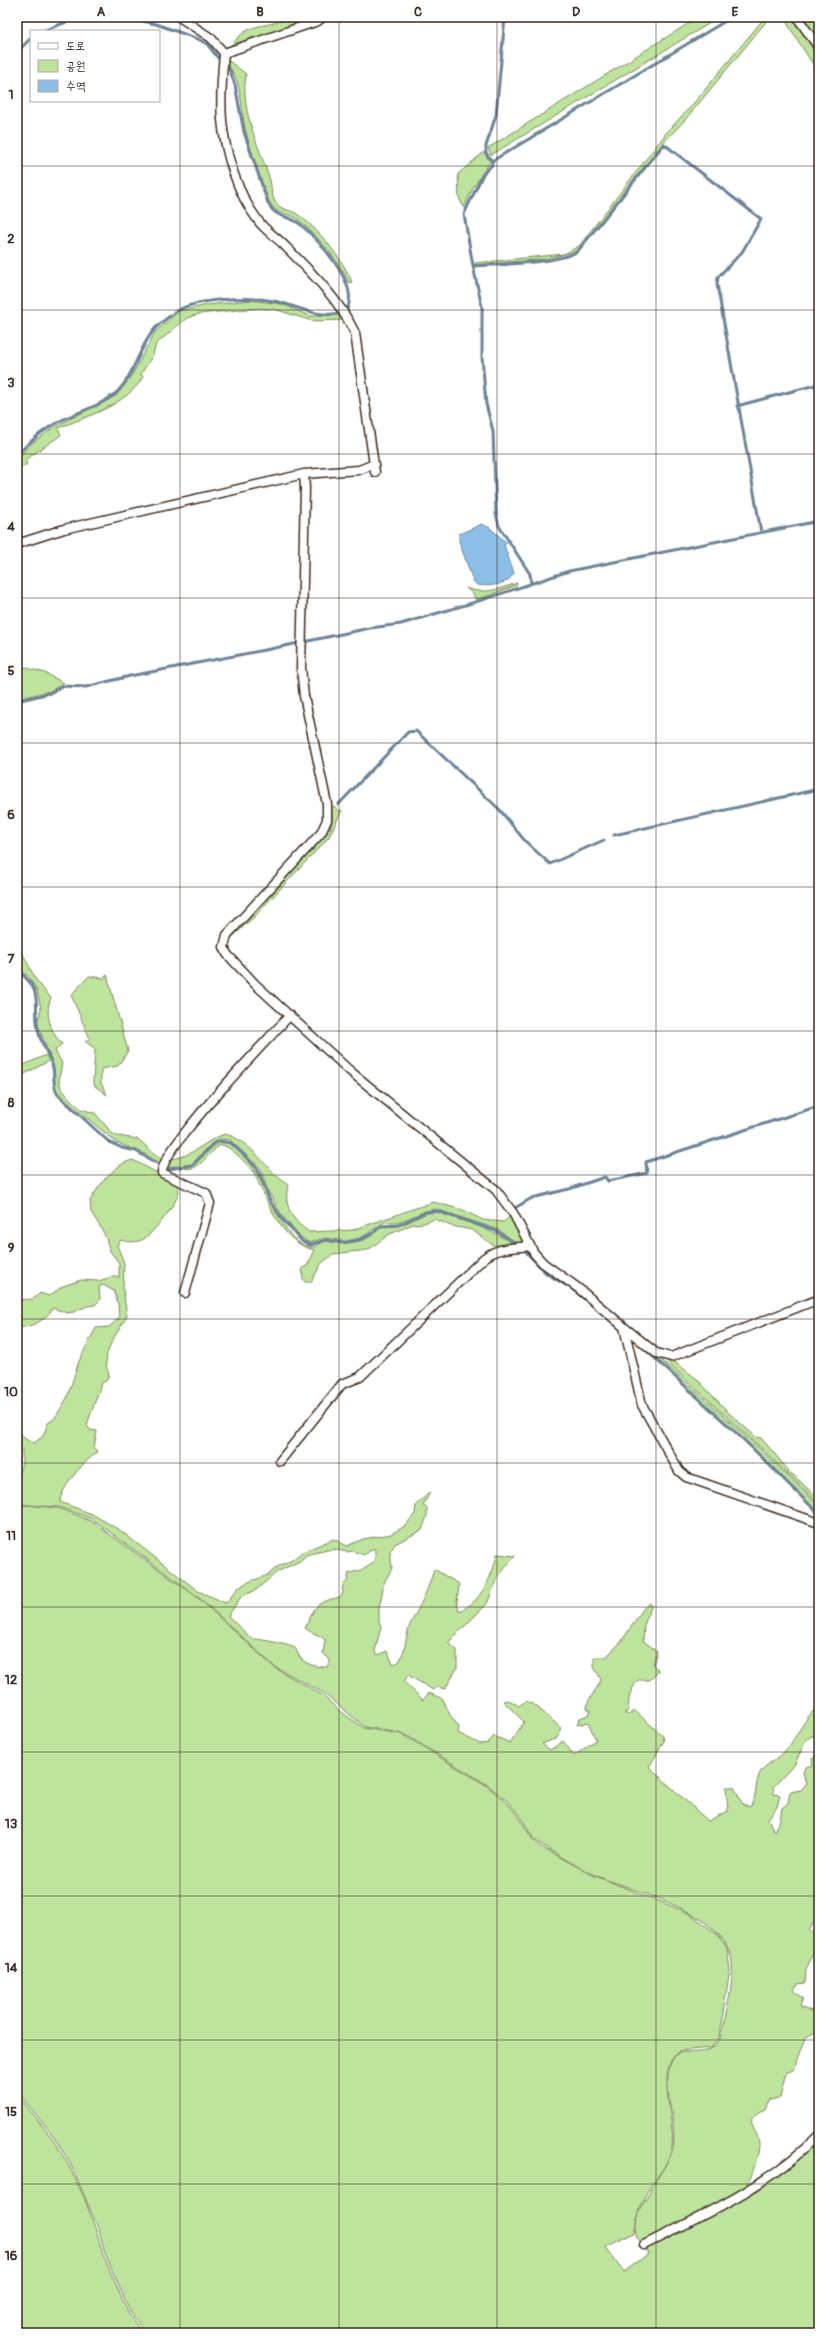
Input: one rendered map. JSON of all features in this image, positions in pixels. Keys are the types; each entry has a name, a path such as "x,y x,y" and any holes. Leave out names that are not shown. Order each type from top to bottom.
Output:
{"street":[{"path":"17,544 79,526 304,474 374,468 355,334 347,316 334,299 310,272 257,220 247,204 236,175 222,120 224,53 211,38 179,17"},
{"path":"224,53 318,21 324,17"},
{"path":"797,17 819,48"},
{"path":"304,474 305,488 301,677 327,804 327,820 313,843 227,935 224,947 232,961 350,1071 496,1190 513,1213 530,1246 543,1262 578,1288 656,1353 671,1357 819,1299"},
{"path":"185,1293 210,1203 206,1193 162,1173 164,1163 187,1129 290,1015"},
{"path":"280,1460 342,1384 360,1377 484,1258 500,1249 530,1246"},
{"path":"624,1327 642,1405 679,1471 686,1477 819,1523"},
{"path":"644,2245 763,2182 799,2156 819,2135"}],"green space":[{"path":"291,17 320,17 226,52 234,41 249,30"},
{"path":"699,17 720,17 491,155 488,148"},
{"path":"765,17 770,17 685,120 663,143 577,251 546,259 475,265 475,263 564,254 579,246 667,132 693,104"},
{"path":"783,17 793,17 819,54 819,74"},
{"path":"800,17 819,17 819,43"},
{"path":"229,61 246,74 245,88 248,115 270,180 274,200 280,207 295,213 313,227 343,264 352,282 349,283 345,274 334,258 321,242 300,221 292,216 279,212 269,201 250,146 245,128 236,78 227,65"},
{"path":"484,152 490,162 473,188 464,208 459,198 458,174"},
{"path":"250,300 282,304 310,316 343,315 346,320 312,321 274,309 258,308 199,314 187,318 156,344 153,355 141,374 143,377 136,387 116,403 105,409 58,428 61,435 25,460 27,464 17,472 17,459 31,444 54,427 117,395 132,375 155,332 179,311 207,305"},
{"path":"517,583 517,585 476,600 473,594 466,588 485,591"},
{"path":"17,665 45,673 64,683 50,691 17,699"},
{"path":"334,806 339,811 342,810 329,837 253,918 229,940 330,830 332,816 329,808"},
{"path":"22,952 36,980 51,998 48,1010 50,1023 58,1040 62,1044 55,1051 62,1063 59,1080 61,1088 81,1109 95,1113 112,1133 117,1136 138,1139 156,1155 163,1158 160,1163 141,1152 117,1143 65,1100 55,1088 54,1068 37,1022 41,1009 37,991 29,977 17,967 17,953"},
{"path":"107,975 128,1051 118,1066 101,1069 101,1083 107,1095 95,1086 93,1081 95,1049 85,1041 90,1039 71,995 89,976 104,978"},
{"path":"46,1055 49,1061 17,1078 17,1068"},
{"path":"225,1134 243,1142 288,1185 287,1200 290,1212 298,1223 309,1232 353,1230 433,1202 463,1210 483,1220 504,1222 511,1215 525,1241 518,1244 497,1229 435,1209 399,1222 385,1222 361,1238 346,1241 325,1238 309,1243 298,1235 281,1214 268,1191 260,1168 230,1140 221,1139 212,1143 192,1164 169,1167 165,1164 168,1159 184,1156"},
{"path":"225,1142 238,1149 250,1162 287,1230 298,1241 310,1247 327,1241 358,1242 370,1237 382,1227 401,1225 431,1212 439,1212 461,1219 498,1235 515,1245 493,1245 472,1230 451,1226 435,1219 424,1223 413,1224 388,1235 368,1250 333,1254 321,1264 311,1282 305,1282 303,1279 302,1268 307,1266 315,1250 303,1246 293,1239 284,1229 276,1218 253,1171 239,1156 222,1145 217,1147 200,1164 190,1169 185,1168 197,1162 210,1149 219,1143"},
{"path":"133,1160 176,1183 179,1191 174,1203 152,1232 142,1240 129,1242 121,1240 117,1245 124,1263 123,1289 127,1316 108,1351 106,1359 109,1374 107,1380 101,1384 87,1425 90,1430 97,1431 94,1448 98,1452 87,1460 75,1474 64,1489 60,1502 92,1514 121,1531 198,1591 226,1603 237,1589 246,1583 268,1575 277,1567 292,1560 302,1552 334,1539 347,1546 363,1539 391,1534 405,1526 415,1514 416,1505 430,1492 423,1506 427,1508 427,1516 422,1530 395,1544 390,1551 392,1568 384,1583 379,1608 379,1621 381,1627 375,1651 378,1655 387,1651 393,1664 399,1662 402,1657 409,1627 424,1597 434,1569 459,1584 457,1602 459,1611 473,1602 484,1588 489,1579 497,1554 515,1556 497,1578 487,1604 448,1643 457,1650 457,1668 445,1689 438,1687 433,1690 408,1675 404,1682 423,1700 429,1693 443,1699 450,1715 459,1727 458,1733 480,1744 488,1743 494,1736 510,1743 524,1722 503,1701 509,1700 519,1706 526,1701 536,1706 562,1729 557,1738 542,1744 550,1750 563,1741 574,1756 596,1740 588,1722 577,1725 580,1718 588,1715 591,1711 587,1708 587,1705 601,1679 594,1667 594,1657 606,1657 621,1642 643,1609 650,1603 652,1605 644,1625 643,1641 657,1651 653,1665 659,1671 650,1680 638,1680 630,1695 628,1711 624,1713 628,1715 635,1711 663,1736 664,1741 649,1767 708,1821 728,1811 726,1787 734,1787 743,1805 750,1807 754,1799 761,1772 766,1766 782,1754 792,1742 809,1716 819,1705 819,1737 812,1736 806,1740 795,1764 773,1787 774,1794 780,1795 777,1807 768,1819 774,1831 780,1820 782,1808 788,1803 790,1792 801,1790 806,1784 803,1772 806,1767 813,1765 812,1758 819,1752 819,1785 816,1793 819,1795 819,1926 814,1922 809,1931 819,1937 819,1954 813,1955 806,1969 805,1983 798,1984 794,1991 803,1998 800,2006 816,2013 818,2031 805,2037 795,2069 786,2073 780,2098 769,2100 765,2109 753,2117 752,2125 759,2145 754,2169 746,2187 738,2195 643,2243 636,2236 636,2225 640,2212 673,2149 673,2125 668,2084 668,2072 672,2061 679,2052 697,2052 708,2050 713,2047 720,2038 725,2019 731,1986 731,1957 724,1941 711,1927 674,1905 588,1872 534,1840 520,1815 506,1800 486,1784 409,1737 400,1733 365,1727 322,1692 275,1667 197,1596 92,1519 59,1507 25,1505 17,1502 17,1481 22,1462 22,1451 17,1429 25,1439 34,1443 43,1436 48,1423 55,1418 67,1398 79,1361 96,1328 109,1327 119,1318 118,1304 114,1291 103,1285 99,1287 100,1300 95,1305 87,1306 74,1312 67,1313 53,1308 42,1320 33,1325 17,1328 17,1299 30,1299 40,1293 49,1296 63,1286 81,1280 98,1281 112,1277 119,1277 119,1263 110,1251 104,1233 91,1212 90,1201 108,1176 126,1162","holes":["374,1548 374,1559 369,1566 359,1571 349,1573 347,1581 342,1587 343,1593 340,1597 325,1601 314,1609 305,1628 325,1640 323,1653 330,1660 327,1667 315,1666 304,1662 295,1648 252,1639 228,1616 241,1597 256,1590 277,1572 300,1561 306,1555 332,1549 347,1552 352,1551 364,1555"]},
{"path":"635,1339 655,1354 760,1449 819,1506 819,1513 746,1441"},
{"path":"672,1360 697,1379 730,1414 756,1437 761,1438 790,1472 819,1499 819,1504 761,1448 672,1367 668,1362"},
{"path":"17,1440 20,1451 17,1476"},
{"path":"17,1504 58,1508 91,1521 197,1597 275,1668 321,1694 340,1711 364,1728 400,1734 486,1785 505,1801 518,1815 533,1840 541,1847 593,1875 689,1913 717,1934 727,1948 730,1970 719,2037 711,2048 679,2051 672,2060 668,2070 667,2083 672,2136 672,2147 670,2154 664,2167 644,2198 639,2211 634,2233 606,2247 624,2272 648,2254 646,2246 737,2200 759,2187 800,2157 819,2139 819,2333 145,2333 131,2313 105,2254 99,2230 70,2163 54,2137 17,2091"},
{"path":"17,2094 52,2138 68,2164 84,2197 103,2255 129,2314 142,2333 17,2333"}],"water":[{"path":"482,524 490,528 507,543 504,545 514,573 503,583 487,586 477,585 473,581 459,541 459,534"}],"waterway":[{"path":"46,30 79,17"},
{"path":"125,17 156,24 198,39 207,44 219,59"},
{"path":"492,161 486,153 486,146 496,115 505,17"},
{"path":"473,266 464,214 483,174 492,165 492,161 732,17"},
{"path":"17,52 30,39"},
{"path":"229,68 235,85 244,132 268,203 275,212 300,224 326,251 335,263 343,275 348,287 349,299 347,309"},
{"path":"531,583 530,574 499,526 496,514 493,431 486,404 482,357 482,307 473,266 541,261 555,259 577,252 664,144 761,219 742,252 718,277 717,284 761,532"},
{"path":"17,455 32,440 56,423 97,405 116,393 132,371 148,338 159,325 180,309 205,302 220,300 263,299 283,303 315,313 341,313"},
{"path":"737,406 819,384"},
{"path":"17,701 50,693 62,686 86,687 130,676 370,628 401,624 482,600 569,571 819,521"},
{"path":"338,805 408,732 416,731 499,809 525,841 550,864 604,840"},
{"path":"614,835 819,789"},
{"path":"17,970 26,978 32,986 35,994 37,1027 41,1041 52,1064 54,1072 54,1085 58,1095 109,1142 122,1148 136,1151 156,1163"},
{"path":"513,1209 532,1198 569,1189 605,1177 608,1181 647,1173 646,1162 819,1106"},
{"path":"169,1169 193,1165 213,1144 219,1141 231,1143 257,1168 270,1201 283,1220 302,1241 310,1245 326,1240 343,1243 358,1240 372,1234 381,1226 398,1225 426,1212 437,1211 496,1231 515,1243"},
{"path":"527,1253 547,1274 571,1288 591,1304"},
{"path":"637,1342 746,1442 819,1514"}]}
